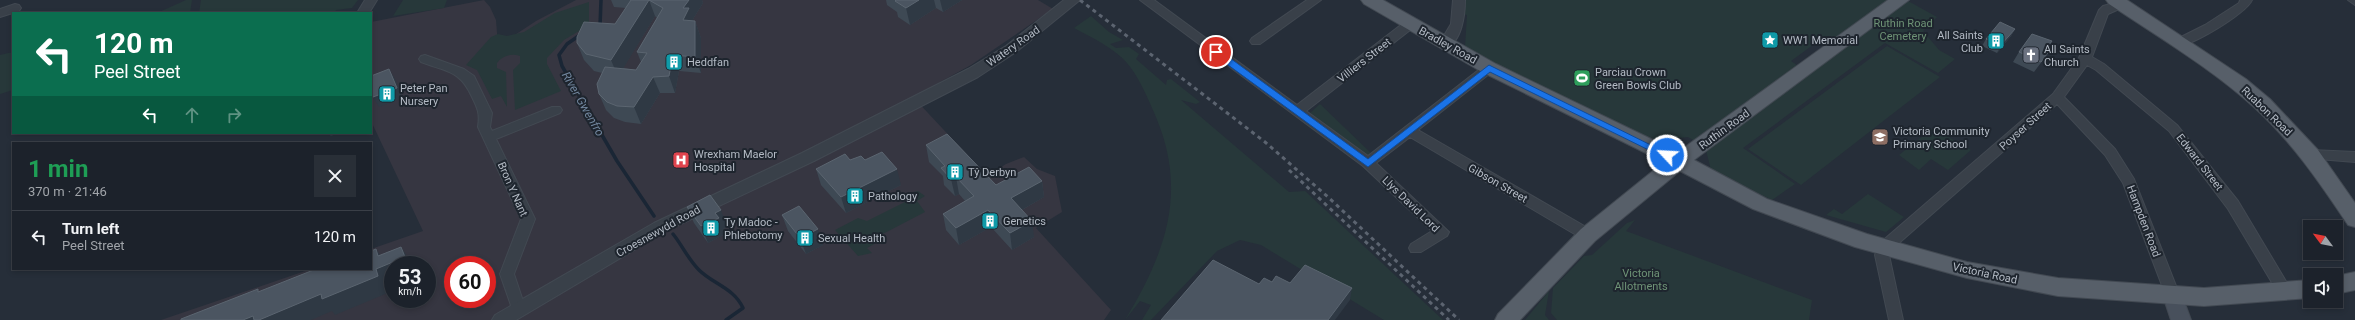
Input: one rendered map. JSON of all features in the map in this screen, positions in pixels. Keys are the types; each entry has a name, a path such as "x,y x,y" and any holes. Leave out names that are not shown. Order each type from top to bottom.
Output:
{"main road":[{"name":"Bradley Road","path":"1370,0 1489,68 1679,161"},
{"name":"Ruthin Road","path":"1506,320 1588,235 1679,161 1900,0"},
{"name":"Ruabon Road","path":"2119,2 2239,84 2263,104 2311,155 2355,218"},
{"name":"Victoria Road","path":"1679,161 1760,204 1885,247 1967,270 2058,287 2173,296 2204,297 2303,290"},
{"path":"2343,284 2355,281"},
{"path":"2173,296 2181,320"}],"street":[{"path":"364,12 372,0"},
{"name":"Watery Road","path":"949,86 1011,49 1073,0"},
{"name":"Llys David Lord","path":"1146,0 1368,163 1442,232 1416,248"},
{"path":"1256,42 1315,0"},
{"path":"1445,44 1452,37 1458,18 1459,0"},
{"path":"2179,43 2209,28 2244,5 2246,0"},
{"name":"Poyser Street","path":"1885,247 2057,97 2085,59 2103,13 2119,2"},
{"path":"0,12 15,8"},
{"name":"Villiers Street","path":"1298,111 1410,24"},
{"name":"Bron Y Nant","path":"425,59 460,72 470,79 486,113 484,127 528,219 507,274 519,310"},
{"name":"Edward Street","path":"2085,59 2100,67 2173,128 2233,205 2285,292"},
{"path":"1368,163 1489,68"},
{"name":"Croesnewydd Road","path":"501,320 660,227 949,86"},
{"name":"Hampden Road","path":"2057,97 2110,152 2129,182 2173,296"},
{"path":"489,137 556,110"},
{"name":"Gibson Street","path":"1409,131 1588,235"},
{"path":"2311,155 2355,157"},
{"path":"1885,247 1882,255 1896,320"}],"shaded area":[{"name":"Wrexham Maelor Hospital","path":"484,0 490,7 496,20 498,46 536,21 576,0 1038,0 1053,9 971,65 913,97 987,176 1006,164 1024,157 1037,169 1055,176 1062,212 1036,228 1111,310 1104,320 161,320 308,270 372,270 372,249 423,231 372,123 372,22"}],"green space":[{"path":"186,0 192,0 190,12 159,12"},
{"path":"201,0 358,0 352,8 336,10 335,12 199,12"},
{"path":"403,0 447,0 444,8 393,16"},
{"path":"1464,0 1888,0 1825,47 1817,42 1791,61 1798,66 1695,141 1688,137 1654,141 1492,64 1465,47 1467,15 1463,14"},
{"name":"Ruthin Road Cemetery","path":"1908,1 1937,17 1923,31 1939,50 1955,59 1938,73 1885,43 1743,148 1795,184 1772,200 1711,170 1706,150"},
{"path":"589,2 589,25 564,40 547,58 547,64 561,91 515,110 513,70 520,63 520,56 507,56 497,63 497,68 506,72 507,107 501,96 492,99 477,70 466,65 491,37 498,34 507,36 524,32 555,13"},
{"path":"1091,16 1109,32 1123,40 1110,44 1116,48 1129,47 1139,54 1136,59 1166,85 1167,80 1171,79 1200,102 1196,104 1181,100 1289,192 1305,191 1443,320 1384,320 1261,245 1240,240 1217,251 1151,320 1142,320 1151,305 1140,301 1125,320 1153,268 1162,243 1168,217 1171,191 1169,164 1163,137 1152,108 1135,73 1116,52 1074,28"},
{"path":"1887,46 1940,77 1801,185 1748,149"},
{"path":"12,52 12,90 0,94 0,55"},
{"path":"1320,104 1373,155 1364,155 1312,117 1310,113"},
{"path":"1933,128 1971,150 1948,170 1931,159 1919,170 1899,155"},
{"path":"918,191 925,196 917,201 925,212 877,237 878,242 867,248 872,253 858,256 835,230 858,218 867,221 913,198 905,194"},
{"path":"1868,194 1904,217 1886,232 1826,215 1834,209 1842,214"},
{"name":"Victoria Allotments","path":"1635,220 1626,231 1812,300 1809,320 1557,320 1551,313 1553,288 1584,256 1592,255 1627,223"},
{"path":"1549,291 1545,315 1549,320 1525,320"}],"building":[{"path":"631,0 649,0 611,60 586,54 577,43 577,37 584,22 615,24"},
{"path":"649,0 689,0 683,8 689,8 683,20 695,21 695,57 673,55 669,76 653,77 634,107 617,106 607,102 599,94 597,84 605,67 636,70 647,53 637,52 663,8"},
{"path":"919,0 906,8 895,1"},
{"path":"2000,22 2015,29 2001,45 1986,39"},
{"path":"2032,34 2052,41 2047,48 2050,50 2041,62 2019,52"},
{"path":"389,69 397,88 373,97 372,76"},
{"path":"947,134 996,185 1029,167 1042,181 1011,198 1032,221 1010,233 988,210 956,228 943,214 974,196 956,177 951,179 941,168 945,166 926,145"},
{"path":"882,152 897,169 841,197 816,169 845,154 850,160 861,156 865,160"},
{"path":"710,195 721,210 715,213 719,218 701,226 687,207"},
{"path":"799,206 818,229 800,238 782,215"},
{"path":"401,247 405,256 384,256 384,266 376,269 378,276 322,299 321,294 259,320 254,320 253,316 243,320 181,320 258,289 258,292 313,270 372,270 372,251 376,249 378,256"},
{"path":"1213,260 1259,284 1264,278 1272,282 1276,276 1290,283 1305,265 1352,288 1328,320 1161,320"}],"waterway":[{"name":"River Gwenfro","path":"598,27 600,26 601,0"},
{"name":"River Gwenfro","path":"580,35 567,44 559,55 562,66 617,161 654,216"},
{"name":"River Gwenfro","path":"673,234 699,270 729,291 739,301 743,308 726,320"}],"railway":[{"path":"1080,0 1265,142 1328,197 1459,320"},
{"path":"1289,170 1449,320"}],"place":[{"name":"WW1 Memorial","path":"1770,40"},
{"name":"All Saints Club","path":"1996,41"},
{"name":"All Saints Church","path":"2031,55"},
{"name":"Heddfan","path":"674,62"},
{"name":"Parciau Crown Green Bowls Club","path":"1582,78"},
{"name":"Peter Pan Nursery","path":"387,94"},
{"name":"Victoria Community Primary School","path":"1880,137"},
{"name":"Wrexham Maelor Hospital","path":"681,160"},
{"name":"Tŷ Derbyn","path":"955,172"},
{"name":"Pathology","path":"855,196"},
{"name":"Genetics","path":"990,221"},
{"name":"Ty Madoc - Phlebotomy","path":"711,228"},
{"name":"Sexual Health","path":"805,238"}],"route":[{"path":"1216,52 1368,163 1489,68 1667,155"}]}
